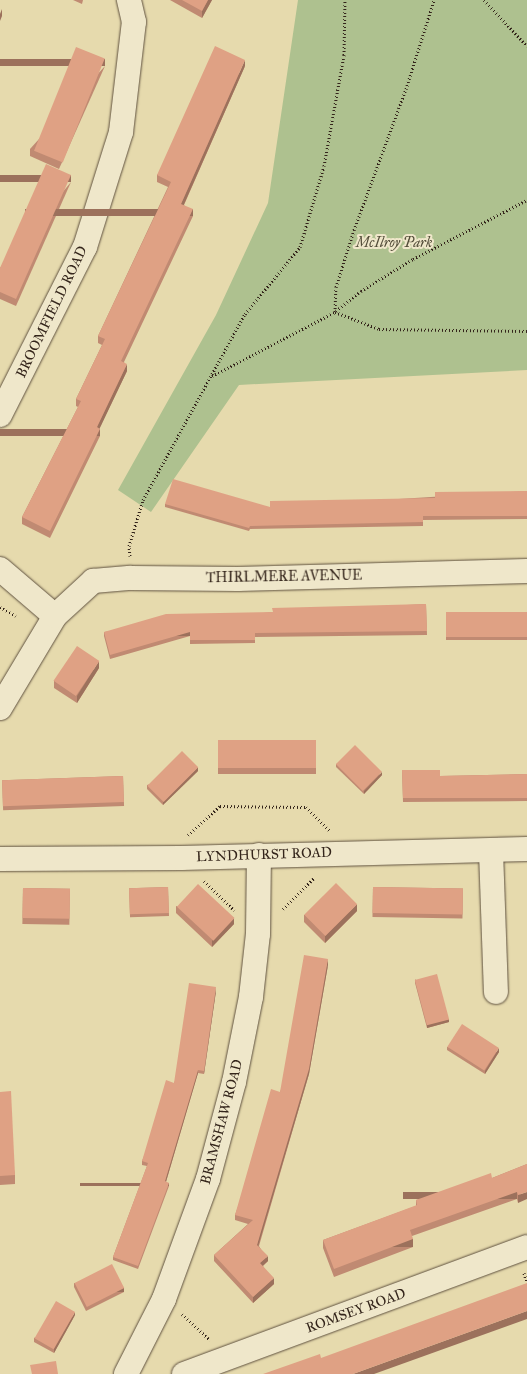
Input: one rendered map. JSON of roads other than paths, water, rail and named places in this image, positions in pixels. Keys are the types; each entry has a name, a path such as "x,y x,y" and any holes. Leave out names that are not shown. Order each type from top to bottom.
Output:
{"street":[{"name":"BROOMFIELD ROAD","path":"0,415 85,247 121,132 134,22 129,0"},
{"path":"0,569 55,616"},
{"name":"THIRLMERE AVENUE","path":"0,708 55,616 92,581 131,578 238,579 527,571"},
{"name":"LYNDHURST ROAD","path":"0,859 162,858 527,849"},
{"path":"491,851 496,992"},
{"name":"BRAMSHAW ROAD","path":"126,1374 164,1299 208,1179 234,1082 251,997 258,934 259,855"},
{"name":"ROMSEY ROAD","path":"184,1374 527,1247"}],"park label":[{"name":"McIlroy Park","path":"394,243"}]}
